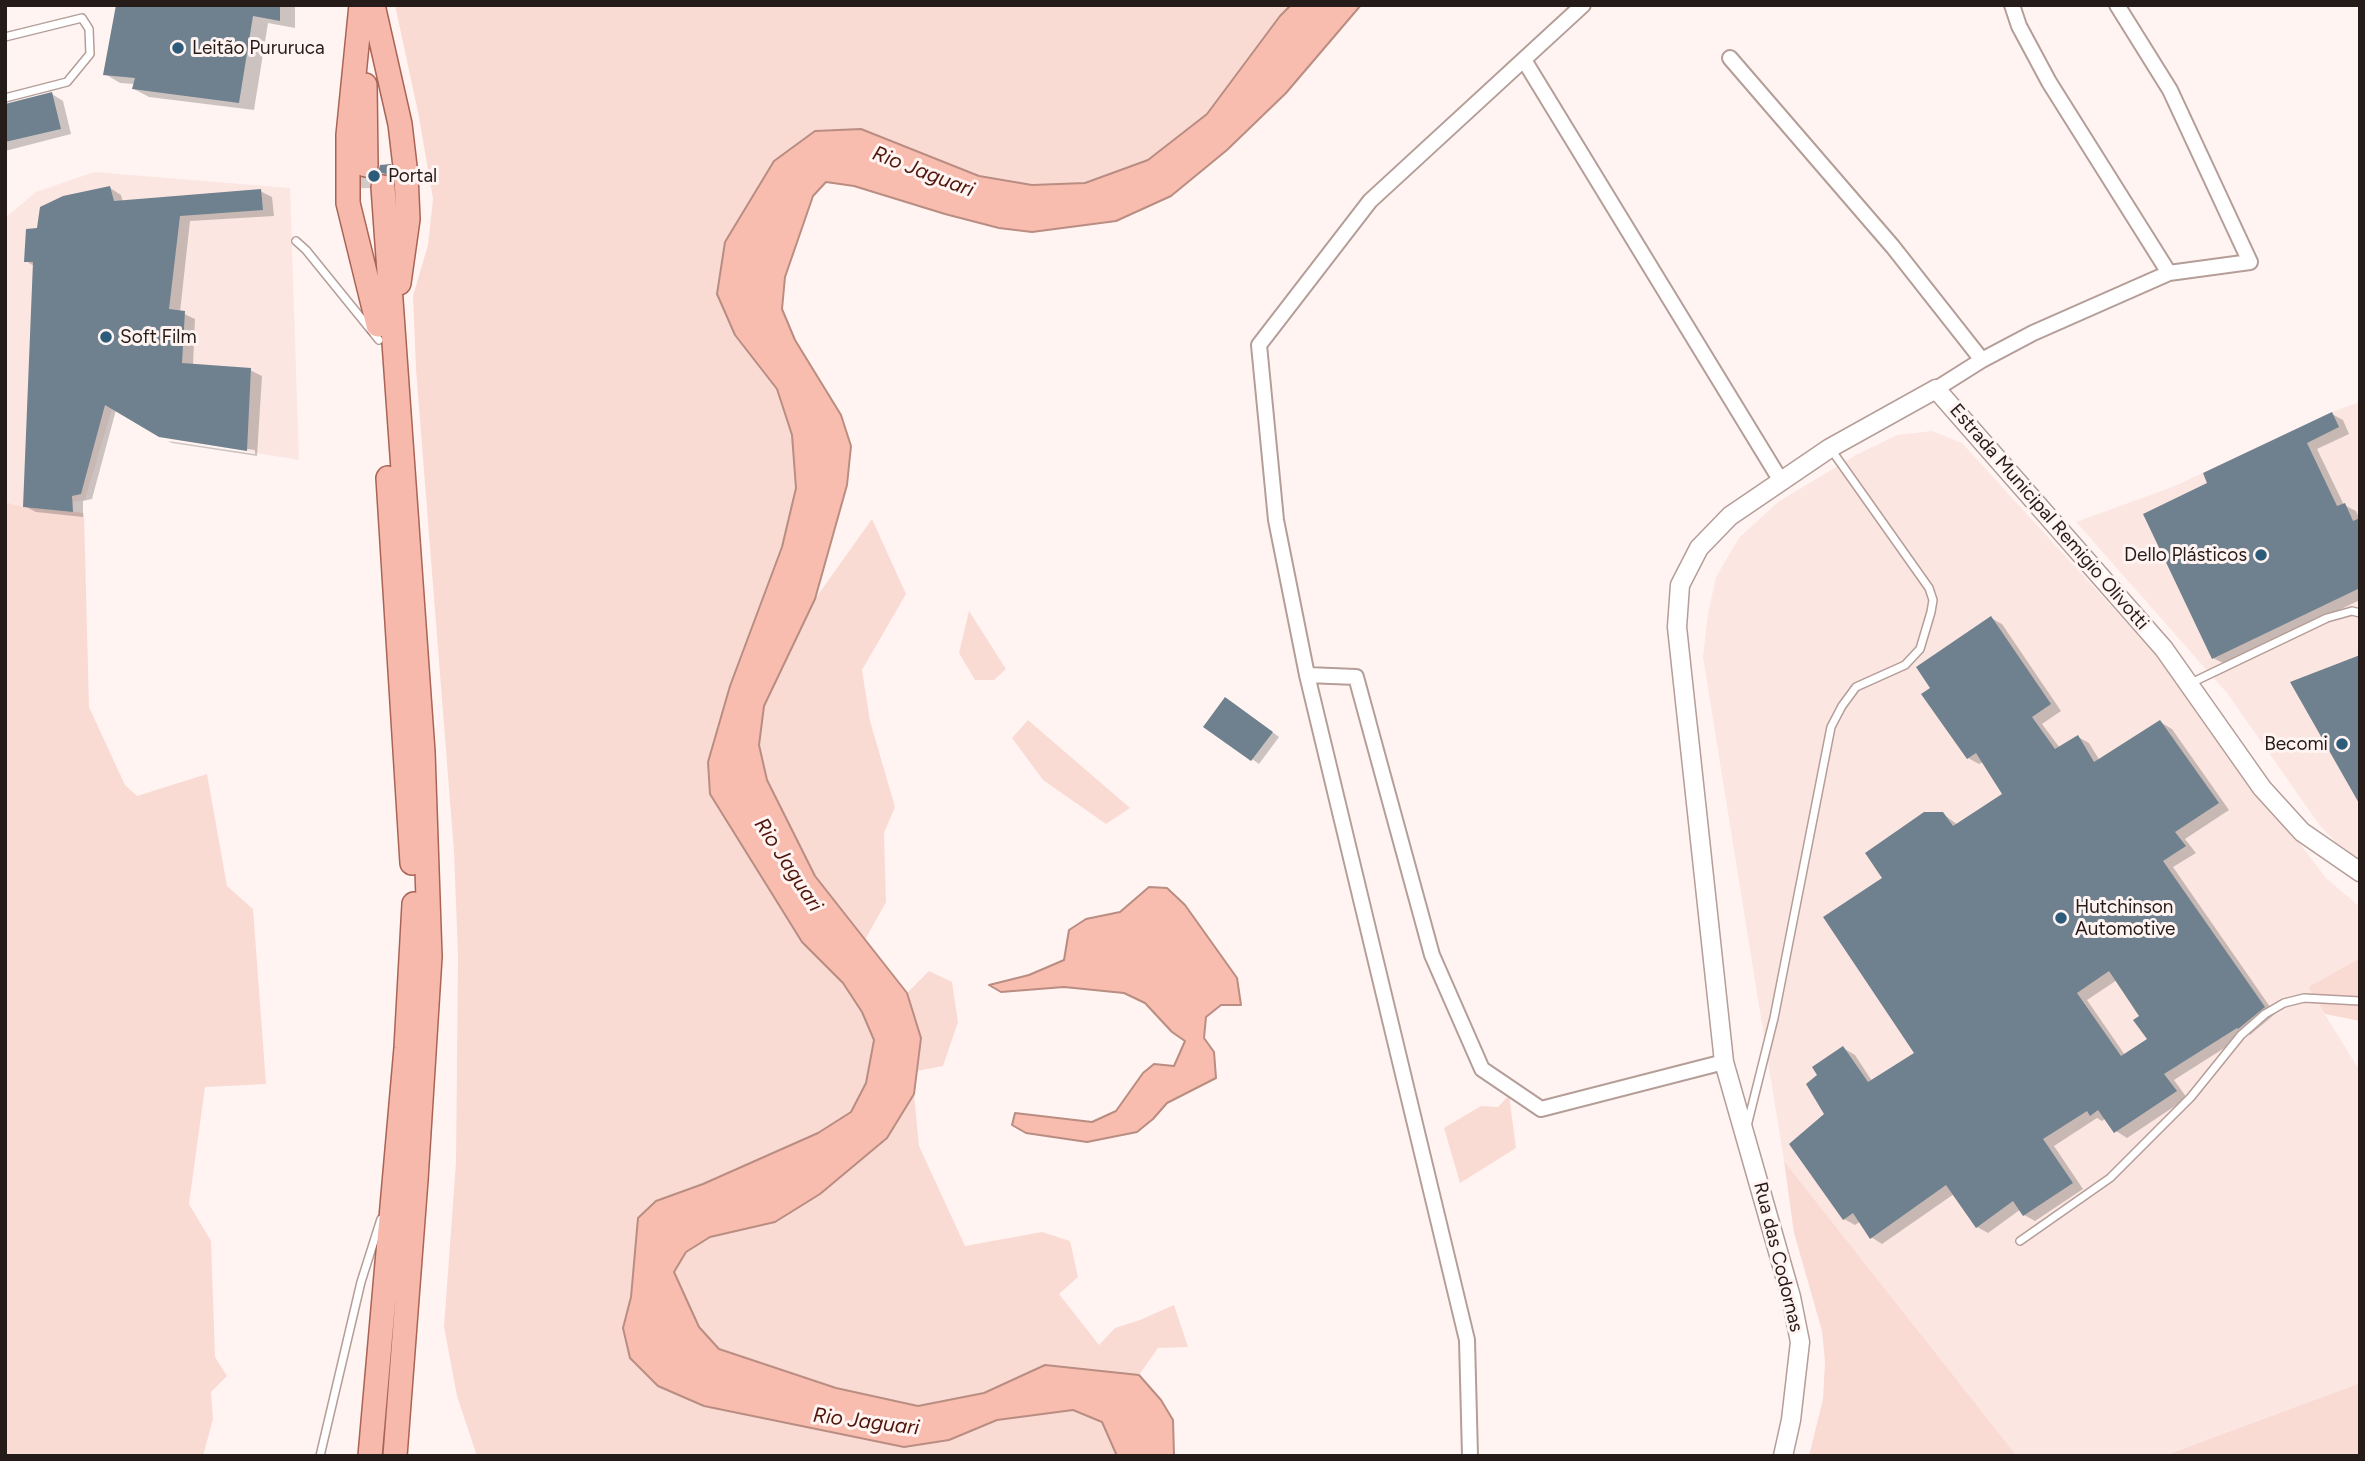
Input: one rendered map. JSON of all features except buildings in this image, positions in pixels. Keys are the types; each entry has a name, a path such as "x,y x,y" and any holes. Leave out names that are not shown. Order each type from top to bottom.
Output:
{"main road":[{"path":"364,5 373,164"},
{"path":"364,5 349,111 348,203 383,332 423,752 430,957 395,1456"},
{"path":"373,5 400,124 408,219 383,332"},
{"path":"370,1456 407,1034 414,909 375,188"}],"street":[{"path":"1470,1456 1467,1340 1307,674 1276,520 1259,345 1370,201 1583,5"},
{"path":"2012,5 2019,26 2049,82 2169,273"},
{"path":"1936,389 1982,360 2033,333 2169,273 2250,262 2170,90 2117,5"},
{"path":"1730,58 1893,247 1982,360"},
{"path":"1524,60 1781,481"},
{"name":"Estrada Municipal Remigio Olivotti","path":"1724,1062 1677,627 1680,585 1699,548 1730,516 1830,448 1936,389 2164,649 2262,788 2302,832 2360,872"},
{"path":"1307,674 1356,677 1432,955 1482,1069 1541,1109 1724,1062"},
{"name":"Rua das Codornas","path":"1724,1062 1791,1297 1800,1342 1791,1420 1783,1456"}],"lane":[{"path":"5,37 82,18 89,29 90,54 67,82 5,98"},
{"path":"296,241 383,332"},
{"path":"1746,1133 1774,1017 1832,727 1842,706 1856,687 1905,665 1920,649 1933,600 1928,588 1830,448"},
{"path":"2188,685 2327,618 2351,611 2360,613"},
{"path":"2020,1241 2110,1178 2191,1097 2241,1035 2265,1014 2284,1003 2304,998 2360,1001"},
{"path":"320,1456 361,1282 394,1179"}],"shaded area":[{"path":"395,5 1291,5 1207,114 1148,160 1085,183 1032,185 979,176 861,129 815,131 735,335 777,389 792,435 796,488 783,547 730,686 708,762 758,870 802,942 843,983 862,1012 874,1040 866,1083 851,1112 818,1133 703,1184 656,1201 638,1218 631,1297 623,1328 949,1440 997,1420 1073,1410 1102,1422 1117,1456 477,1456 457,1396 444,1327 456,1162 458,956 454,852 416,369 413,296 428,245 433,199"},
{"path":"94,172 290,188 299,460 159,437 112,409 85,500 73,502 73,512 22,507 5,502 5,218 36,192"},
{"path":"2360,402 2360,864 2351,860 2318,823 2227,693 2076,522 2175,486 2332,412"},
{"path":"1932,431 1962,443 2163,663 2326,878 2360,907 2360,958 2308,987 2360,1071 2360,1383 2162,1456 2017,1456 1784,1161 1703,657 1708,614 1716,577 1739,538 1778,502 1856,455 1897,435"},
{"path":"5,502 23,507 84,513 89,707 125,785 137,796 207,774 227,886 253,909 266,1084 205,1087 189,1204 211,1241 215,1357 227,1376 211,1392 213,1419 203,1456 5,1456"},
{"path":"872,519 906,594 862,670 870,721 895,807 884,833 886,902 865,940 815,876 767,780 759,745 764,706 815,599"},
{"path":"969,611 1006,669 994,680 975,680 959,653"},
{"path":"1028,720 1130,808 1106,824 1043,780 1012,738"},
{"path":"2360,958 2360,1021 2325,1014 2308,987"},
{"path":"929,971 952,982 958,1022 943,1066 917,1071 921,1038 907,993"},
{"path":"914,1094 919,1146 965,1246 1042,1232 1070,1241 1078,1277 1059,1294 1099,1345 1115,1328 1174,1305 1188,1347 1158,1348 1139,1375 1045,1365 984,1393 918,1406 836,1388 719,1349 699,1327 674,1272 686,1252 710,1237 775,1222 887,1138"},
{"path":"1509,1095 1516,1148 1460,1183 1444,1128 1481,1106 1498,1107"},
{"path":"1784,1161 2017,1456 1809,1456 1823,1399 1825,1362 1822,1331 1794,1233"},
{"path":"2360,1383 2360,1456 2163,1456"}],"water":[{"name":"Rio Jaguari","path":"1291,5 1361,5 1286,93 1227,150 1171,196 1116,221 1032,232 999,228 854,186 826,182 813,196 785,277 782,309 795,340 841,415 851,446 847,485 815,599 764,706 759,745 767,780 815,876 907,993 921,1038 914,1094 887,1138 820,1194 775,1222 710,1237 686,1252 674,1272 699,1327 719,1349 836,1388 918,1406 984,1393 1045,1365 1139,1375 1161,1400 1173,1420 1174,1456 1117,1456 1102,1422 1073,1410 997,1420 949,1440 904,1447 704,1406 658,1386 630,1358 623,1328 631,1297 638,1218 656,1201 703,1184 818,1133 851,1112 866,1083 874,1040 862,1012 843,983 802,942 710,794 708,762 730,686 782,547 796,488 792,435 777,389 735,335 717,294 725,242 774,161 815,131 861,129 979,176 1032,185 1085,183 1148,160 1207,114"},
{"path":"1149,887 1167,888 1185,905 1237,978 1241,1005 1221,1005 1206,1017 1204,1038 1214,1052 1216,1078 1167,1103 1137,1132 1087,1142 1026,1133 1012,1125 1015,1113 1092,1122 1116,1111 1143,1073 1154,1064 1174,1066 1185,1041 1172,1032 1145,1003 1124,993 1064,987 1001,992 989,985 1029,975 1064,960 1069,930 1086,919 1120,912"}],"tunnel":[{"path":"366,165 367,189"}],"place":[{"name":"Leitão Pururuca","path":"178,48"},
{"name":"Portal","path":"374,176"},
{"name":"Soft Film","path":"106,337"},
{"name":"Dello Plásticos","path":"2261,555"},
{"name":"Becomi","path":"2342,744"},
{"name":"Hutchinson Automotive","path":"2061,918"}]}
